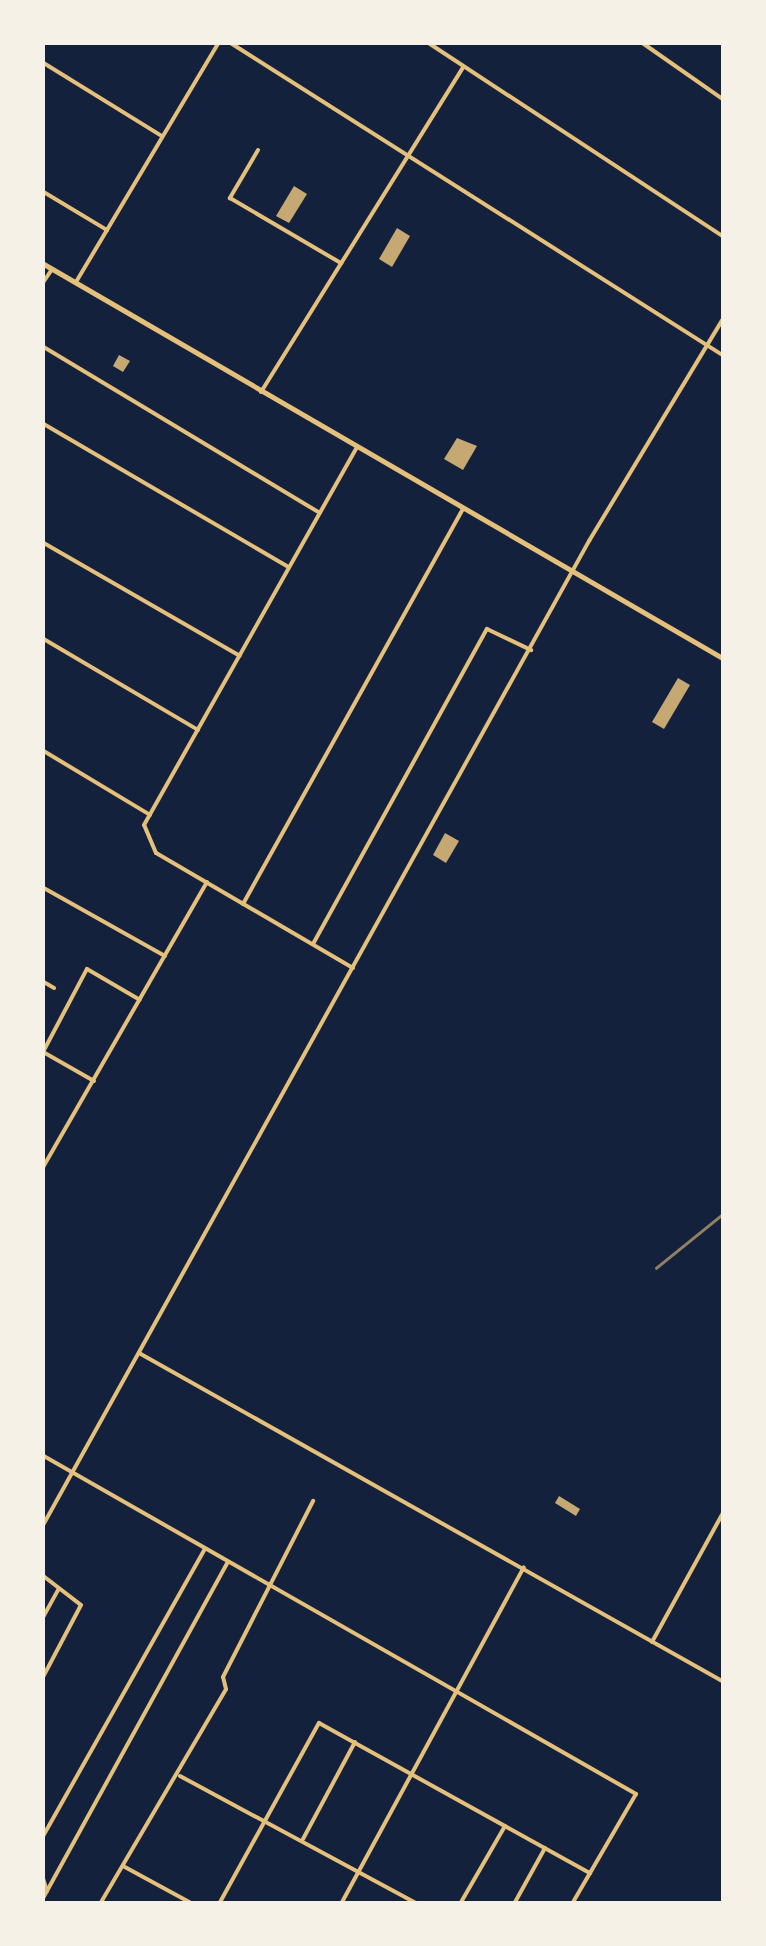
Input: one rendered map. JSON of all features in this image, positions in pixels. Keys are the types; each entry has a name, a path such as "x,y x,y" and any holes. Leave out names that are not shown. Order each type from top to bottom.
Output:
{"main road":[{"path":"42,263 724,659"}],"street":[{"path":"76,282 219,42"},
{"path":"229,42 724,356"},
{"path":"426,42 724,237"},
{"path":"640,42 724,100"},
{"path":"42,62 163,136"},
{"path":"261,392 463,66"},
{"path":"258,150 230,198 341,263"},
{"path":"42,191 106,230"},
{"path":"42,284 52,268"},
{"path":"42,1527 531,650 724,317"},
{"path":"42,346 320,513"},
{"path":"42,423 288,567"},
{"path":"354,968 156,853 146,840 150,815 357,447"},
{"path":"244,904 463,508"},
{"path":"42,542 240,656"},
{"path":"313,944 487,629 531,650"},
{"path":"42,638 198,730"},
{"path":"42,750 150,815"},
{"path":"42,1168 207,882"},
{"path":"42,887 165,956"},
{"path":"94,1080 43,1052 87,969 140,1000"},
{"path":"42,982 54,988"},
{"path":"139,1353 724,1682"},
{"path":"42,1455 636,1794 572,1904"},
{"path":"100,1904 179,1775 312,1501"},
{"path":"652,1642 724,1511"},
{"path":"42,1838 205,1548"},
{"path":"42,1900 228,1562"},
{"path":"341,1904 524,1567"},
{"path":"42,1576 81,1605 42,1679"},
{"path":"42,1619 60,1588"},
{"path":"219,1904 320,1722 590,1873"},
{"path":"303,1840 355,1742"},
{"path":"179,1775 418,1904"},
{"path":"460,1904 505,1826"},
{"path":"514,1904 545,1848"},
{"path":"123,1866 193,1904"},
{"path":"42,1875 47,1891"}],"building":[{"path":"294,186 307,194 289,223 276,216"},
{"path":"397,228 410,236 392,267 379,259"},
{"path":"119,355 130,361 123,372 113,366"},
{"path":"457,438 477,446 463,470 444,459"},
{"path":"678,678 690,685 664,729 652,722"},
{"path":"445,833 459,841 446,863 433,855"},
{"path":"559,1496 580,1509 576,1516 555,1503"}],"railway":[{"path":"656,1268 724,1213"}]}
